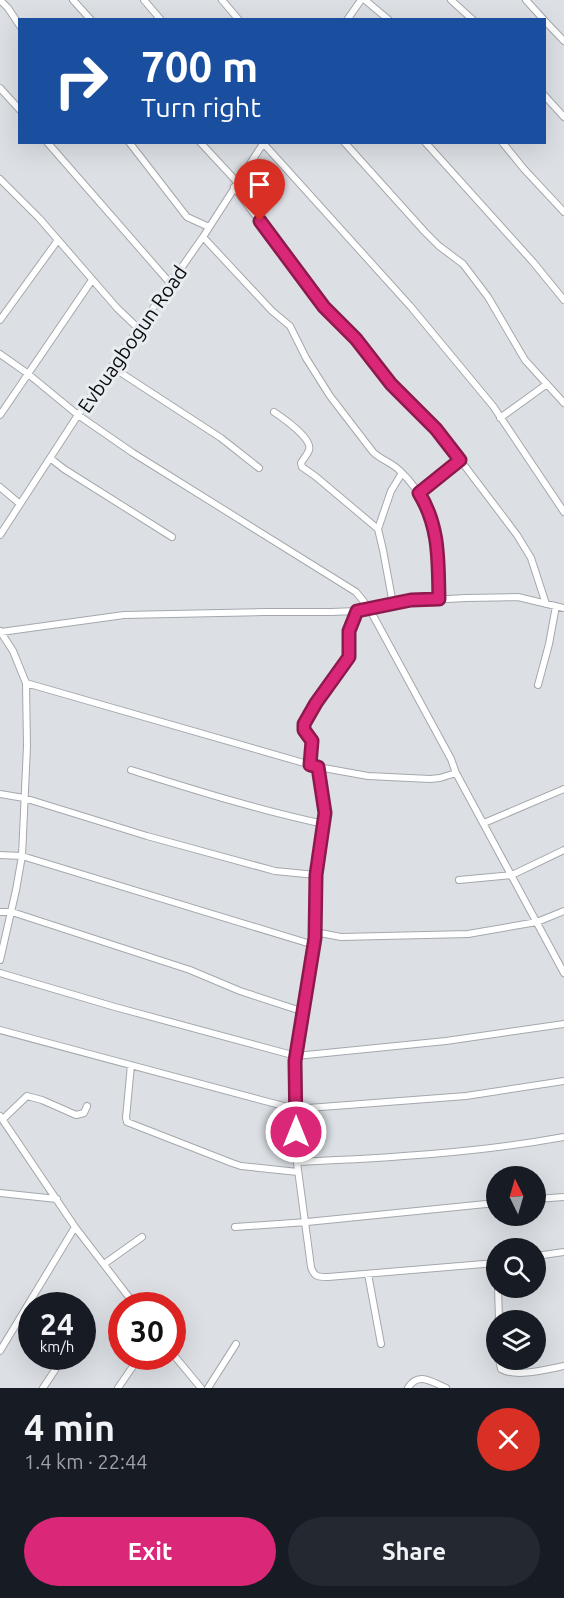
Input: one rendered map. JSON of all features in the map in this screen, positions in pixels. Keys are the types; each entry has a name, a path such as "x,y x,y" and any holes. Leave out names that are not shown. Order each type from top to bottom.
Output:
{"street":[{"path":"0,0 18,23"},
{"path":"73,0 89,18"},
{"path":"144,0 159,18"},
{"path":"222,0 237,18"},
{"path":"348,18 361,0 386,18"},
{"path":"451,0 470,18"},
{"path":"526,0 542,18"},
{"path":"546,22 564,42"},
{"path":"0,88 18,108"},
{"path":"546,97 564,117"},
{"path":"49,144 170,283"},
{"path":"131,144 187,217 209,227"},
{"path":"202,144 236,184 324,307 356,339 391,384 436,429 517,535 531,558 546,604"},
{"name":"Evbuagbogun Road","path":"0,535 78,415 209,227 263,144"},
{"path":"265,144 411,307 493,406 564,512"},
{"path":"346,144 424,231 463,264 488,297 525,360 564,403"},
{"path":"427,144 533,262 564,300"},
{"path":"504,144 564,212"},
{"path":"0,179 39,218 92,280 139,329"},
{"path":"202,237 290,326 306,358 337,405 380,459 402,473 419,493 431,518 438,546 439,599"},
{"path":"0,320 58,240"},
{"path":"0,414 92,280"},
{"path":"0,354 78,415 133,453 356,592 369,608 564,973"},
{"path":"112,367 221,438 259,468"},
{"path":"500,417 547,384"},
{"path":"274,412 292,424 309,444 309,450 301,463 302,467 378,529"},
{"path":"50,458 64,470 172,537"},
{"path":"419,493 460,460"},
{"path":"393,604 378,529 392,491 402,473"},
{"path":"0,487 20,504"},
{"path":"0,960 12,912 22,856 27,746 27,683 1,631 124,615 357,611 411,600 518,597 564,608"},
{"path":"538,685 556,606"},
{"path":"310,765 312,741 304,730 304,724 349,657 349,631 357,611"},
{"path":"27,683 318,767 368,776 430,779 456,773"},
{"path":"318,767 325,813 316,875 314,945 296,1056 295,1109 298,1173 311,1267 318,1277 486,1264"},
{"path":"131,770 241,805 324,824"},
{"path":"484,823 564,789"},
{"path":"0,794 24,798 147,836 275,871 316,875"},
{"path":"459,880 512,874 564,850"},
{"path":"0,855 22,856 314,945"},
{"path":"315,932 341,937 468,934 537,922 564,911"},
{"path":"0,912 12,912 190,970 240,991 304,1012"},
{"path":"0,973 296,1056 446,1041 564,1024"},
{"path":"0,1030 295,1109 466,1096 564,1081"},
{"path":"131,1065 126,1118 128,1122 241,1166 298,1173"},
{"path":"87,1106 84,1113 76,1115 27,1096 2,1117 75,1227 125,1292"},
{"path":"297,1162 405,1157 517,1145 564,1137"},
{"path":"0,1193 57,1199"},
{"path":"546,1198 564,1197"},
{"path":"235,1227 486,1204"},
{"path":"0,1351 75,1227"},
{"path":"105,1264 142,1237"},
{"path":"546,1255 564,1252"},
{"path":"368,1274 381,1344"},
{"path":"208,1388 236,1344"},
{"path":"546,1369 564,1366"},
{"path":"43,1388 55,1370"},
{"path":"118,1388 131,1370"},
{"path":"186,1370 201,1388"},
{"path":"503,1370 509,1373 541,1370"},
{"path":"408,1388 414,1380 419,1379 425,1379 446,1388"},
{"path":"189,1388 194,1380"}],"route":[{"path":"260,221 324,307 356,339 391,384 436,429 460,460 419,493 431,518 438,546 439,599 411,600 357,611 349,631 349,657 316,703 303,728 312,741 310,765 318,767 325,813 316,875 315,938 295,1061 296,1132"}]}
